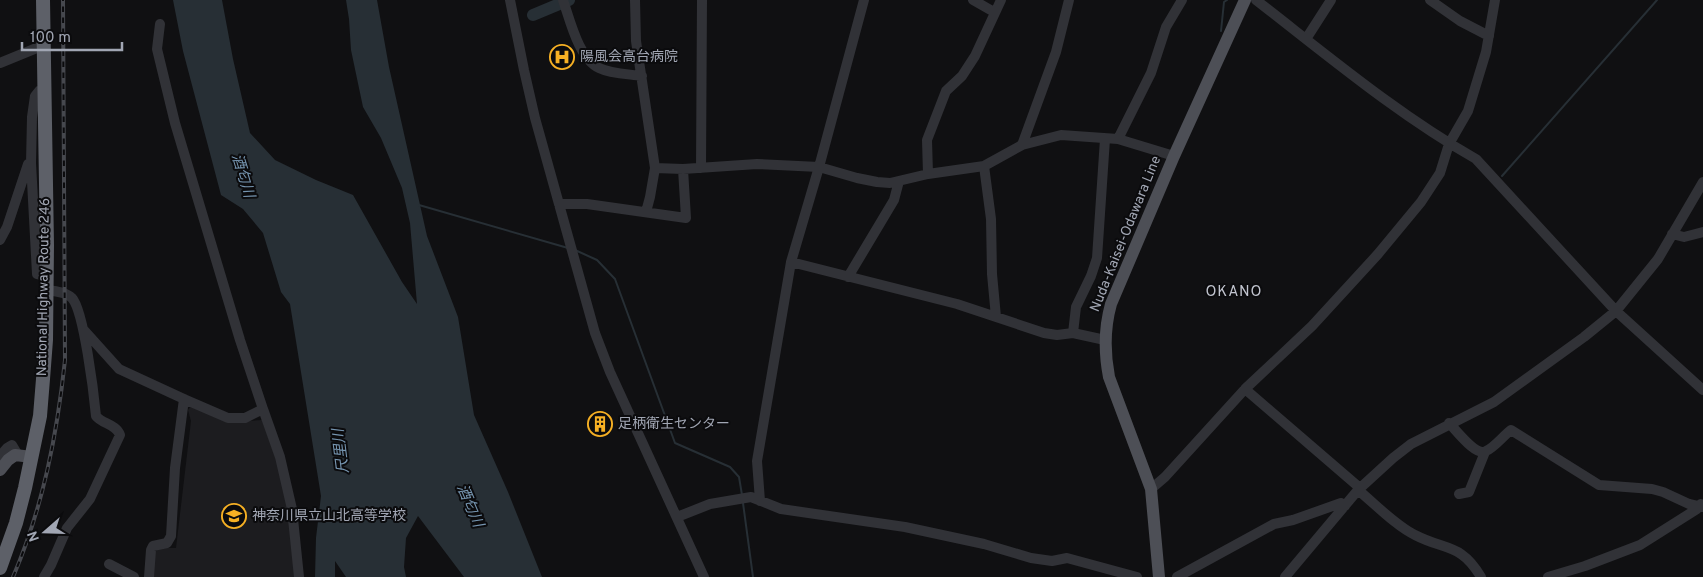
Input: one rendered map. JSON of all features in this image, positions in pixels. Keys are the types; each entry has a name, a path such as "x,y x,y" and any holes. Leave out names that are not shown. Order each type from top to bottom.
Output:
{"highway":[{"name":"National Highway Route 246","path":"0,568 16,523 32,457 40,416 43,380 47,276 43,0"}],"main road":[{"name":"Nuda-Kaisei-Odawara Line","path":"1159,577 1151,489 1109,377 1105,359 1106,324 1111,304 1174,156 1245,0"},
{"path":"0,470 11,456 32,457"}],"street":[{"path":"510,0 524,70 594,333 704,577"},
{"path":"563,0 582,51 590,63 601,69 642,76"},
{"path":"635,0 636,41 655,168 646,212"},
{"path":"701,168 702,0"},
{"path":"756,499 757,461 791,262 864,0"},
{"path":"973,0 994,12"},
{"path":"928,174 927,140 946,92 962,76 975,56 1001,0"},
{"path":"1022,145 1056,52 1069,0"},
{"path":"1118,139 1150,73 1166,27 1182,0"},
{"path":"1256,0 1403,114 1449,144 1476,158 1616,311 1703,388"},
{"path":"1306,39 1331,0"},
{"path":"1430,0 1460,21 1489,36"},
{"path":"1151,489 1165,477 1245,389 1312,326 1378,254 1415,209 1440,174 1449,144 1468,111 1486,52 1495,0"},
{"path":"160,24 157,49 175,123 240,340 280,457 292,509 299,577"},
{"path":"0,63 44,45"},
{"path":"45,90 39,90 34,96 31,160 37,274 47,276"},
{"path":"655,168 683,169 757,164 819,167 877,182 899,181 928,174 984,166 1022,145 1060,135 1118,139 1174,156"},
{"path":"1072,333 1076,307 1092,276 1097,258 1105,139"},
{"path":"0,240 7,227 28,162 31,160"},
{"path":"984,166 991,219 992,274 996,317"},
{"path":"559,204 587,204 686,218 683,169"},
{"path":"848,277 894,200 899,181"},
{"path":"1285,577 1359,489 1411,444 1449,423 1475,413 1507,393 1599,326 1616,311 1658,258 1703,182"},
{"path":"1672,234 1684,237 1703,232"},
{"path":"791,262 957,304 1044,333 1057,335 1072,333 1105,340"},
{"path":"44,577 68,528 90,498 120,435 116,428 98,419 96,416 83,329 73,299 65,294 47,290"},
{"path":"83,329 119,369 184,400 228,418 245,418 263,409"},
{"path":"1245,389 1359,489 1415,535 1465,555 1473,563 1481,577"},
{"path":"149,577 153,546 167,544 171,536 184,400"},
{"path":"1449,423 1476,451 1485,452"},
{"path":"1459,494 1469,492 1485,452 1511,430 1600,485 1663,492 1689,504 1702,505"},
{"path":"0,456 12,445 18,455"},
{"path":"677,517 710,504 756,499 781,509 905,527 984,544 1031,558 1052,560 1067,558 1136,577"},
{"path":"1177,577 1274,524 1293,520 1340,503 1345,506"},
{"path":"1548,577 1600,561 1640,545 1702,505"},
{"path":"109,564 134,577"}],"shaded area":[{"name":"神奈川県立山北高等学校","path":"191,406 231,422 262,420 282,476 293,542 295,577 151,577 153,552 162,548 176,548 191,421 188,410"}],"water":[{"path":"173,0 222,0 250,133 275,160 353,195 402,282 417,304 410,223 402,188 381,138 363,107 351,50 346,0 377,0 389,67 427,236 458,317 474,415 508,492 542,577 464,577 418,516 406,538 404,567 406,577 346,577 335,561 335,577 315,577 316,538 321,496 290,304 281,292 263,233 243,209 221,195 183,51"}],"waterway":[{"path":"533,15 569,0"},
{"path":"1221,31 1224,2 1227,0"},
{"path":"1502,176 1657,0"},
{"path":"419,205 568,248"},
{"path":"575,250 597,260 615,279 675,443 730,467 739,477 742,495"},
{"path":"743,503 753,577"}],"railway":[{"path":"13,577 24,551 41,497 58,416 65,360 63,0"}],"place":[{"name":"陽風会高台病院","path":"562,57"},
{"name":"足柄衛生センター","path":"600,424"},
{"name":"神奈川県立山北高等学校","path":"234,516"}],"district":[{"name":"OKANO","path":"1234,292"}],"water label":[{"name":"酒匂川","path":"242,176"},
{"name":"尺里川","path":"342,451"},
{"name":"酒匂川","path":"469,506"}]}
